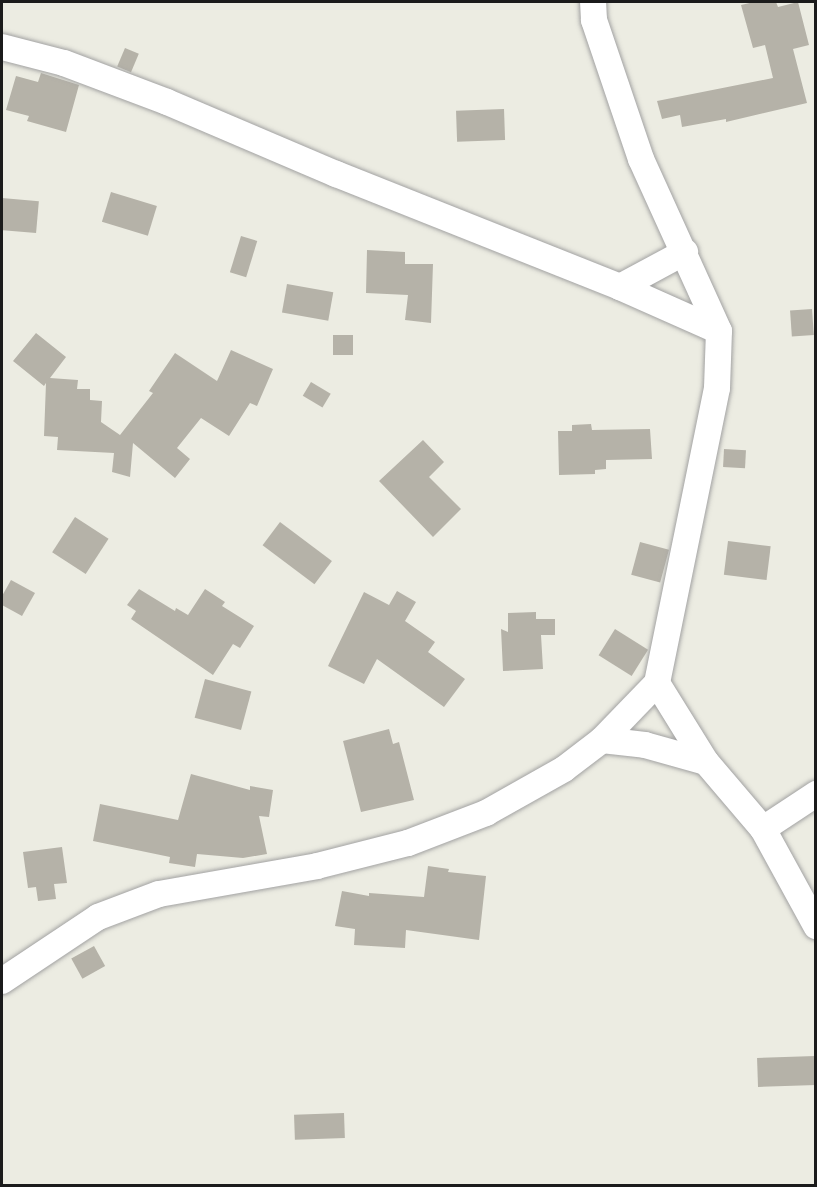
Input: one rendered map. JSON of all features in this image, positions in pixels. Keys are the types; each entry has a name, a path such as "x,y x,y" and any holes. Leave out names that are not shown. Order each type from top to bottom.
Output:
{"street":[{"path":"2,981 98,918 159,894 317,866 408,843 486,813 564,769 602,740 657,683 717,388 719,331 641,159 594,20 593,2"},
{"path":"2,47 64,63 136,90 336,174 620,286 719,331"},
{"path":"620,286 685,252"},
{"path":"657,683 706,762 764,829 816,926"},
{"path":"602,740 645,745 706,762"},
{"path":"764,829 816,794"}],"building":[{"path":"754,2 776,2 778,7 798,2 809,45 793,49 807,103 726,122 726,119 682,127 680,115 662,119 657,101 773,78 765,45 753,48 741,5"},
{"path":"125,48 139,54 131,72 117,66"},
{"path":"41,73 79,85 66,132 27,121 29,116 6,110 16,76 38,82"},
{"path":"504,109 505,140 457,142 456,111"},
{"path":"111,192 157,206 148,236 102,222"},
{"path":"2,198 39,201 36,233 2,230"},
{"path":"241,236 257,241 246,277 230,272"},
{"path":"367,250 405,252 405,264 433,264 431,323 405,320 408,295 366,293"},
{"path":"287,284 333,292 328,321 282,313"},
{"path":"812,309 814,335 792,336 790,311"},
{"path":"36,333 66,357 50,378 78,380 77,389 90,389 90,400 102,401 101,422 120,435 153,393 149,391 175,353 217,381 231,350 273,369 257,406 250,403 229,436 201,418 177,448 190,459 175,478 133,443 130,477 112,472 114,453 57,450 58,437 44,436 46,383 44,386 13,361"},
{"path":"333,335 353,335 353,355 333,355"},
{"path":"311,382 331,394 322,408 303,396"},
{"path":"591,424 592,430 650,429 652,459 606,460 606,469 595,470 595,474 559,475 558,431 572,431 572,425"},
{"path":"423,440 444,462 429,477 461,509 433,537 379,481"},
{"path":"724,449 746,450 745,468 723,467"},
{"path":"75,517 109,539 86,574 52,552"},
{"path":"280,522 332,561 314,584 263,545"},
{"path":"728,541 771,546 767,580 724,575"},
{"path":"640,542 669,550 660,583 631,575"},
{"path":"11,580 35,593 22,616 2,605 2,596"},
{"path":"139,589 175,611 176,608 188,615 205,589 225,602 222,606 254,626 240,648 233,644 213,675 131,619 136,611 127,605"},
{"path":"397,591 416,602 405,621 435,642 428,652 465,679 444,707 377,659 364,684 328,666 364,592 389,605"},
{"path":"536,612 536,619 555,619 555,635 541,635 543,669 503,671 501,629 508,632 508,613"},
{"path":"615,629 648,650 632,676 599,655"},
{"path":"205,679 251,691 241,730 195,718"},
{"path":"389,729 393,744 399,742 414,800 361,812 343,741"},
{"path":"191,774 250,790 250,786 273,790 269,817 259,816 267,854 243,858 197,854 195,867 169,863 170,857 93,841 100,804 178,820"},
{"path":"62,847 67,883 54,884 56,899 38,901 36,887 28,888 23,852"},
{"path":"428,866 449,869 448,872 486,876 479,940 406,930 405,948 354,945 355,929 335,926 342,891 369,896 369,893 424,897"},
{"path":"94,946 105,966 82,979 71,959"},
{"path":"815,1056 816,1085 758,1087 757,1058"},
{"path":"344,1113 345,1138 295,1140 294,1115"}]}
